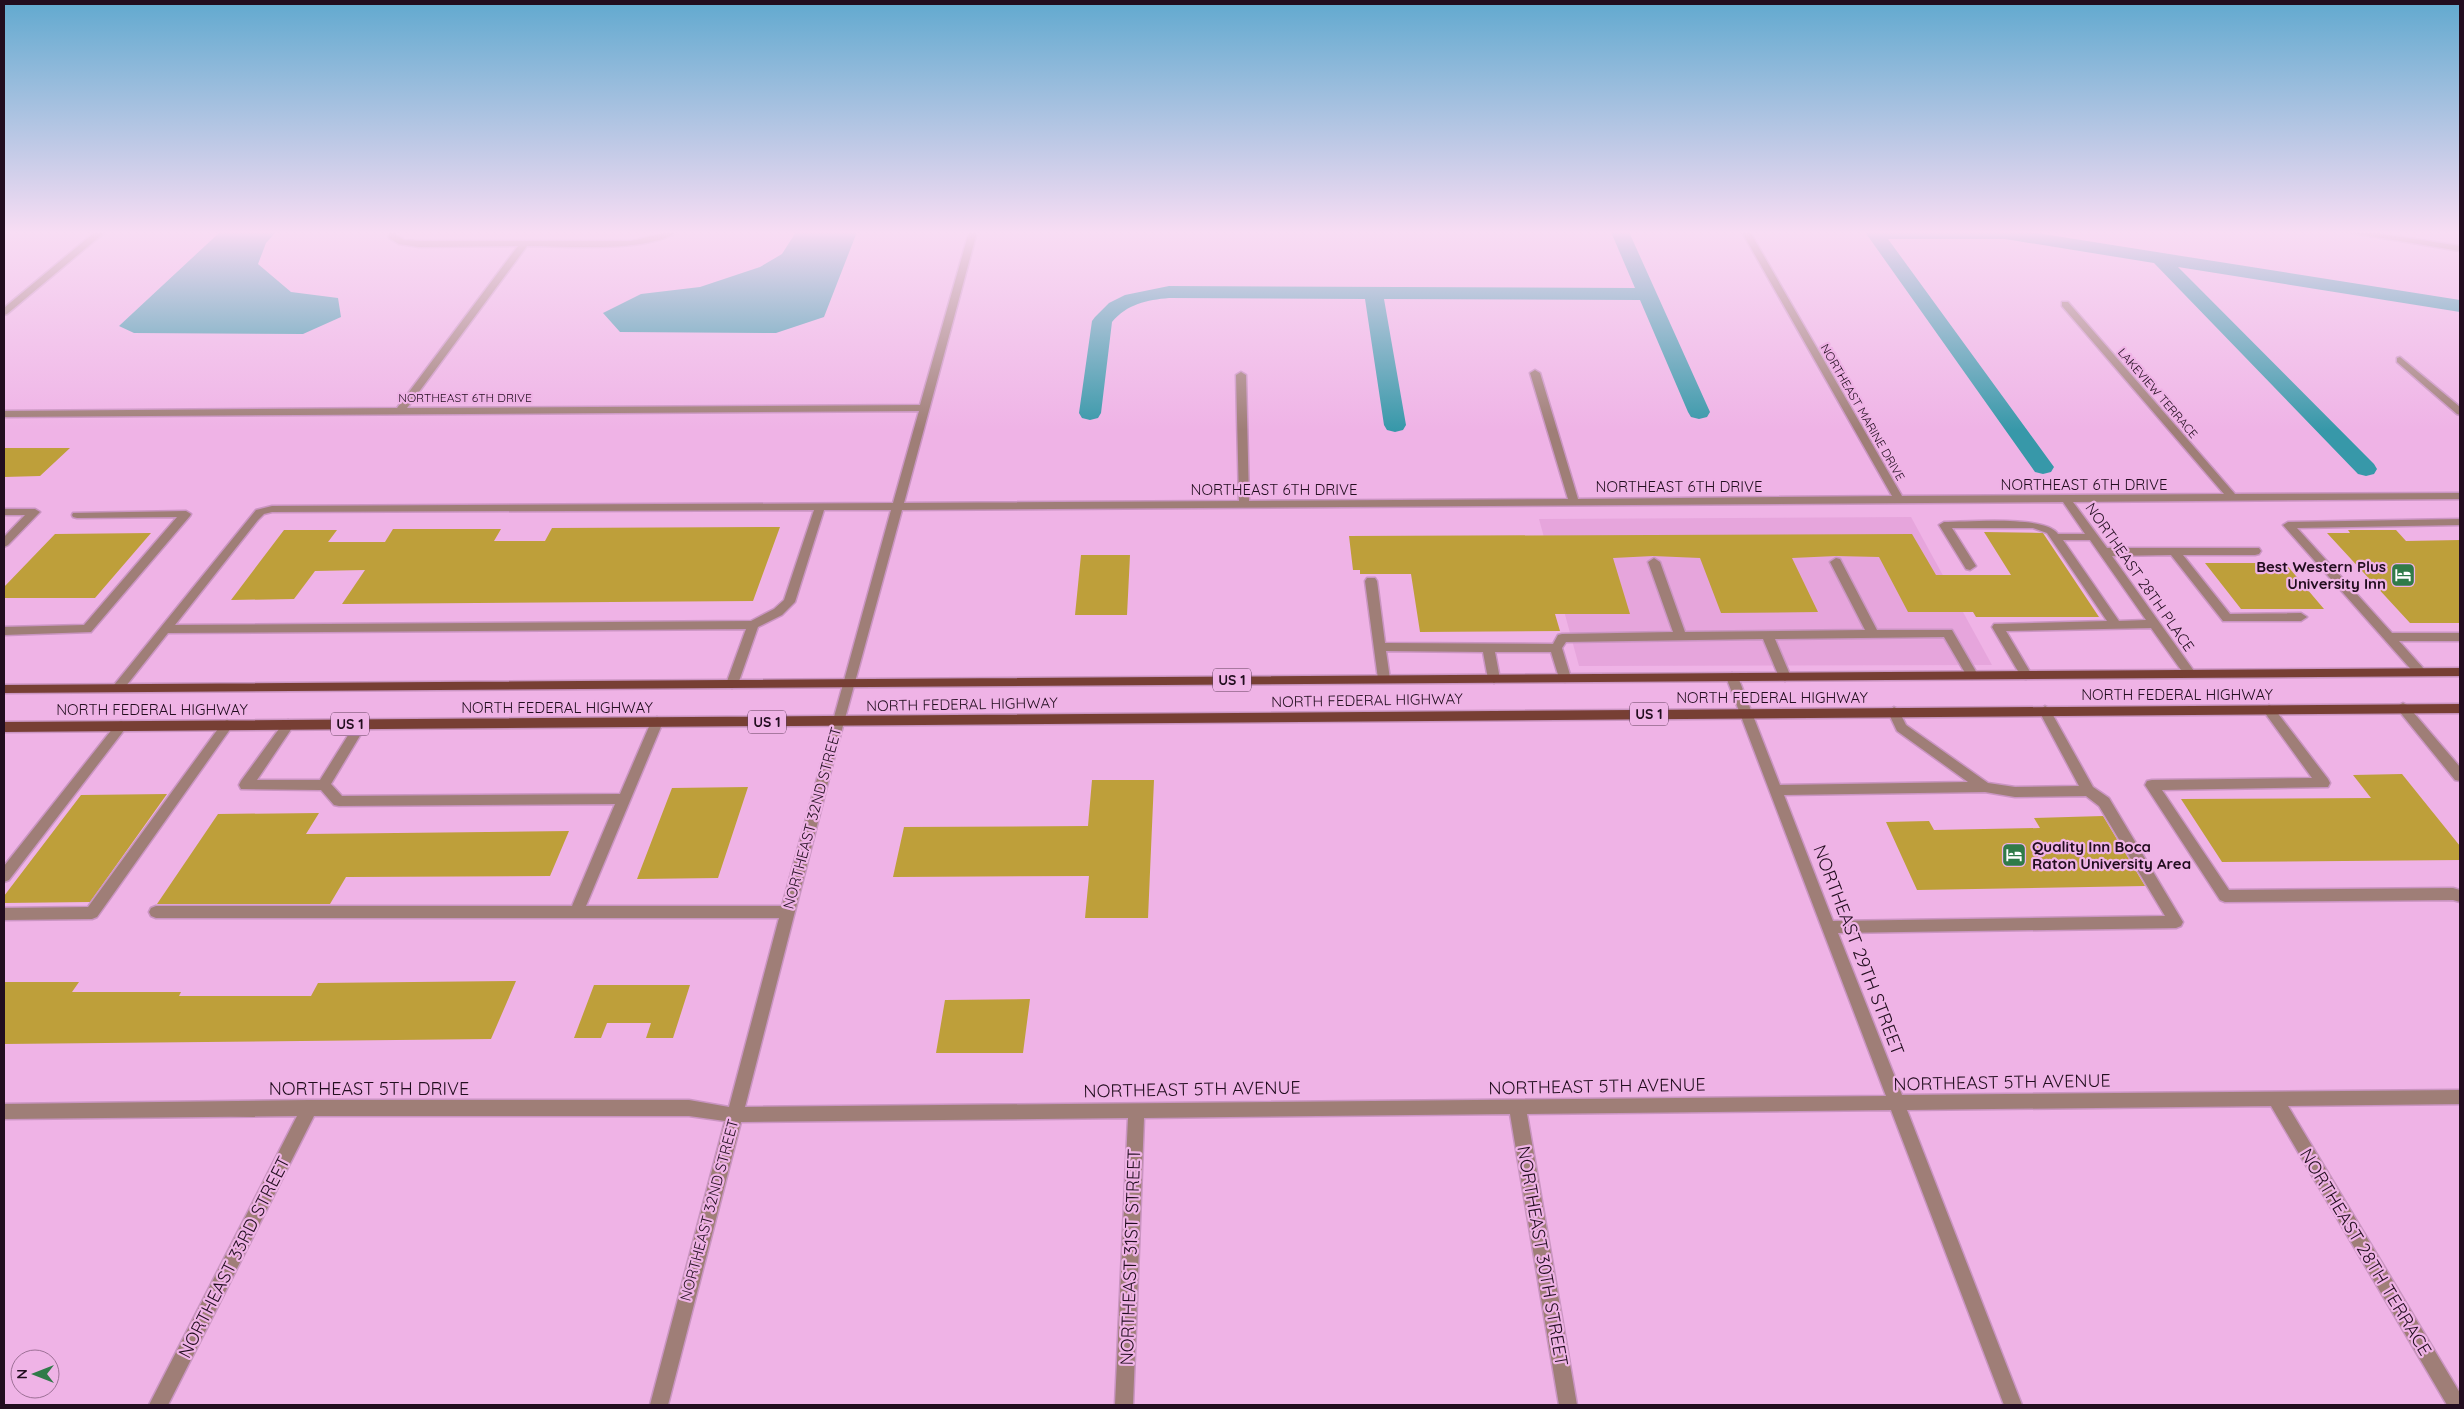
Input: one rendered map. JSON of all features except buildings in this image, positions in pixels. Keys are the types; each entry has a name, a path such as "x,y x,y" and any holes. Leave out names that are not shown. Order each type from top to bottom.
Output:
{"main road":[{"name":"NORTH FEDERAL HIGHWAY","path":"4,689 2460,672"},
{"name":"NORTH FEDERAL HIGHWAY","path":"4,727 2460,708"}],"street":[{"path":"4,312 21,298"},
{"path":"400,412 485,298"},
{"name":"NORTHEAST 32ND STREET","path":"659,1405 838,721 955,298"},
{"name":"NORTHEAST MARINE DRIVE","path":"1784,298 1899,500"},
{"name":"LAKEVIEW TERRACE","path":"2065,304 2233,498"},
{"path":"2400,360 2460,412"},
{"path":"1535,373 1574,502"},
{"path":"1241,375 1244,504"},
{"name":"NORTHEAST 6TH DRIVE","path":"4,414 926,408"},
{"name":"NORTHEAST 6TH DRIVE","path":"118,688 254,518 260,512 272,509 820,508 2460,496"},
{"name":"NORTHEAST 28TH PLACE","path":"2066,499 2190,674"},
{"path":"165,629 753,625 778,612 789,602 820,508"},
{"path":"4,512 35,512 4,543"},
{"path":"4,631 87,629 186,514 77,515"},
{"path":"2420,672 2288,524 2460,522"},
{"path":"1970,566 1944,525 2034,525 2051,531 2116,626"},
{"path":"2055,537 2093,537"},
{"path":"2104,552 2255,551"},
{"path":"2174,552 2226,618 2301,617"},
{"path":"1654,562 1681,637"},
{"path":"1836,562 1873,634"},
{"path":"1371,581 1384,679"},
{"path":"2026,675 1998,628 2156,624"},
{"path":"732,684 753,625"},
{"path":"1565,678 1556,648 1562,638 1948,633 1972,675"},
{"path":"1767,635 1784,677"},
{"path":"2388,637 2460,636"},
{"path":"1380,647 1556,648"},
{"path":"1488,648 1494,679"},
{"name":"NORTHEAST 29TH STREET","path":"1732,677 2013,1405"},
{"path":"2403,708 2460,776"},
{"path":"2269,710 2323,783 2152,785 2225,896 2454,894 2460,896"},
{"path":"1829,927 2176,922 2104,802 2088,791 2045,711"},
{"path":"1894,712 1901,728 1985,787"},
{"path":"576,914 657,722"},
{"path":"324,784 362,724"},
{"path":"4,914 92,914 227,725"},
{"path":"288,725 246,784 324,784 339,801 624,799"},
{"path":"4,876 121,726"},
{"path":"1776,790 1985,787 2016,792 2088,791"},
{"path":"156,912 576,914 787,912"},
{"name":"NORTHEAST 5TH AVENUE","path":"734,1115 2460,1097"},
{"name":"NORTHEAST 28TH TERRACE","path":"2275,1099 2458,1405"},
{"name":"NORTHEAST 30TH STREET","path":"1517,1106 1568,1405"},
{"name":"NORTHEAST 5TH DRIVE","path":"4,1111 309,1108 689,1108 734,1115"},
{"name":"NORTHEAST 33RD STREET","path":"158,1405 309,1108"},
{"name":"NORTHEAST 31ST STREET","path":"1124,1405 1136,1110"}],"shaded area":[{"path":"149,298 336,298 338,298 341,317 303,334 134,333 119,326"},
{"path":"633,298 831,298 824,317 776,333 620,332 603,313"},
{"path":"1911,517 1992,665 1579,666 1539,519"}],"waterway":[{"path":"1090,413 1102,321 1116,307 1136,298"},
{"path":"1374,298 1395,425"},
{"path":"1649,298 1699,412"},
{"path":"1921,298 2043,467"},
{"path":"2198,298 2366,469"},
{"path":"2408,298 2460,306"}],"place":[{"name":"Best Western Plus University Inn","path":"2403,575"},
{"name":"Quality Inn Boca Raton University Area","path":"2014,855"}]}
